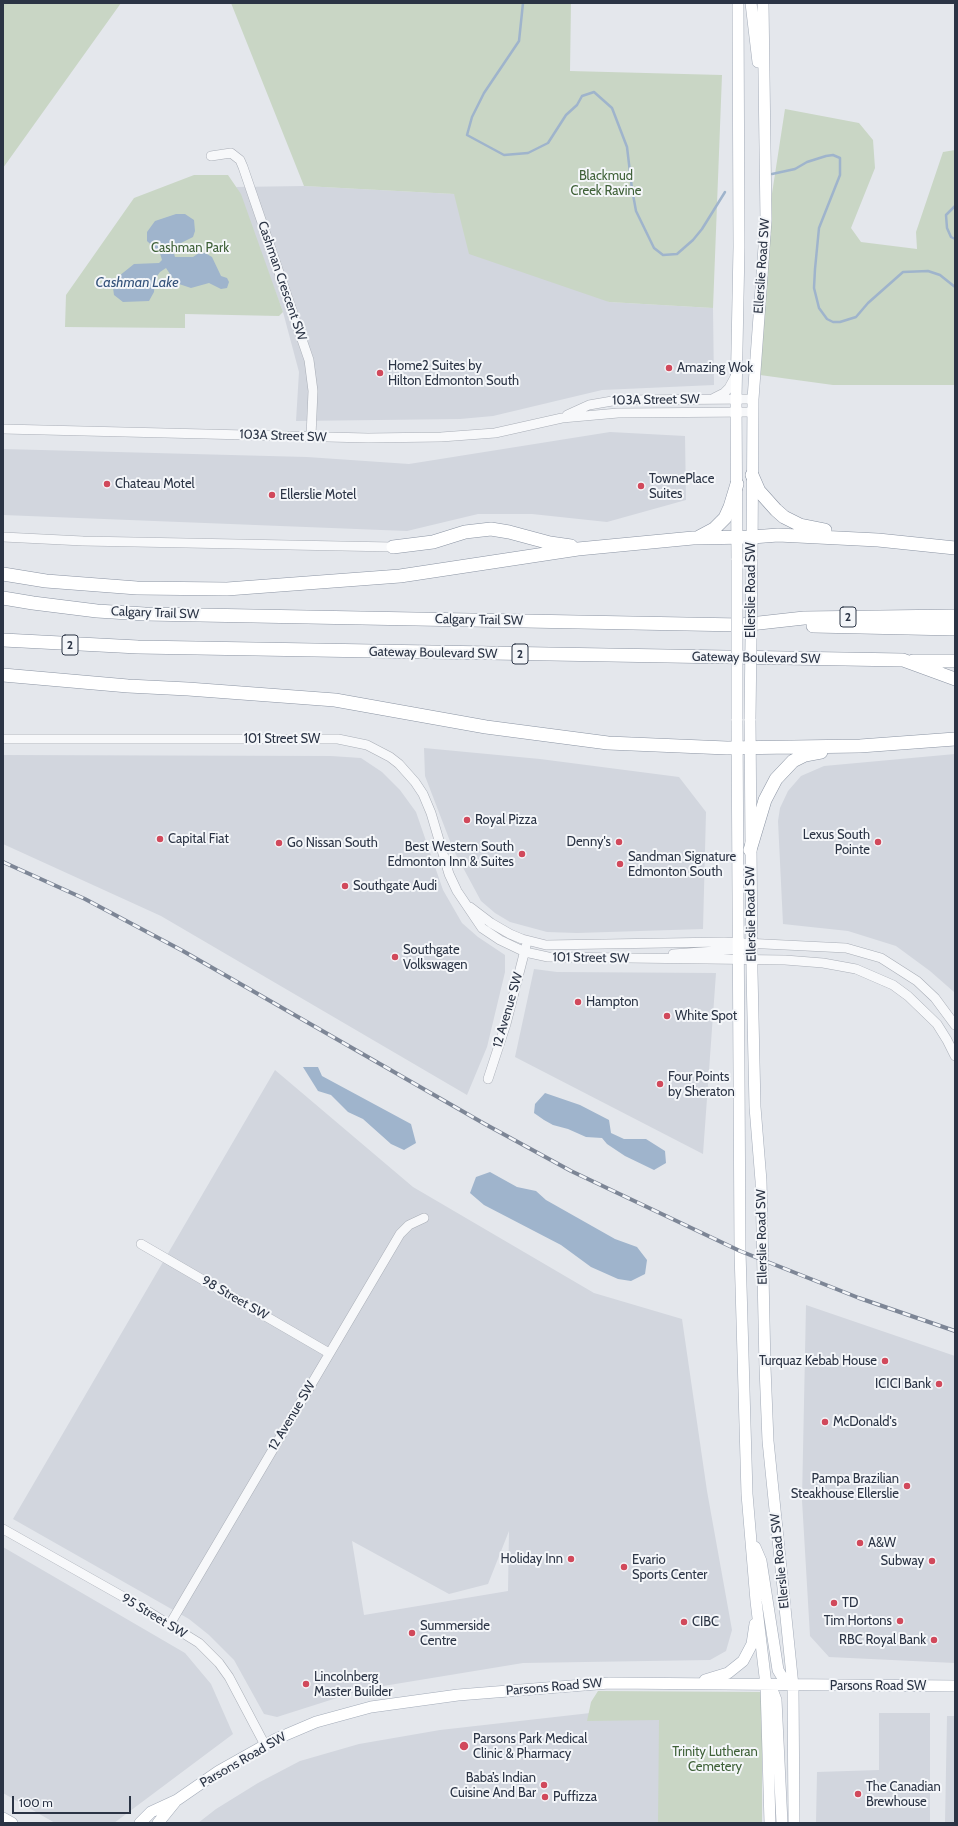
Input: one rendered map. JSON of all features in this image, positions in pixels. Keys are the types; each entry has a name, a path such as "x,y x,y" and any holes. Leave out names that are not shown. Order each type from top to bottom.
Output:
{"highway":[{"path":"752,475 759,491 776,510 792,522 800,526 878,540"},
{"path":"693,538 714,529 722,522 730,507 737,484"},
{"path":"393,547 433,542 465,532 491,529 509,532 550,543 591,548"},
{"path":"3,574 46,581 137,588 227,589 400,576 591,548 693,538 752,538 778,535 878,540 955,548"},
{"name":"Calgary Trail SW","path":"3,598 33,604 97,611 145,614 742,625 804,618 955,616"},
{"path":"3,604 31,609 97,611"},
{"path":"742,625 955,629"},
{"name":"Gateway Boulevard SW","path":"3,640 153,648 903,660 955,679"},
{"path":"903,660 955,661"},
{"path":"3,675 128,686 188,688 335,700 486,727 608,743 737,748 860,746 955,739"},
{"path":"750,850 765,800 776,778 785,769 793,762 805,756 825,751 860,746"}],"main road":[{"name":"Ellerslie Road SW","path":"738,3 739,247 736,412 740,1251 747,1494 756,1601 766,1685 771,1823"},
{"path":"751,3 755,46 763,88"},
{"name":"Ellerslie Road SW","path":"762,3 766,220 753,399 750,850 755,1108 761,1181 768,1441 793,1686 794,1823"},
{"path":"751,1539 761,1561 778,1670 784,1680 793,1686"},
{"path":"685,1684 728,1673 743,1661 753,1638 756,1601"},
{"name":"Parsons Road SW","path":"140,1823 151,1812 177,1800 219,1771 265,1745 316,1722 371,1707 465,1695 596,1683 793,1686 955,1686"},
{"path":"766,1685 773,1692 776,1700 782,1823"},
{"name":"Parsons Road SW","path":"158,1823 177,1800"},
{"path":"3,1818 12,1823"}],"street":[{"name":"Cashman Crescent SW","path":"211,156 225,153 235,155 240,160 245,172 309,360 313,385 311,436"},
{"path":"711,399 723,394 729,388 737,372"},
{"name":"103A Street SW","path":"562,418 589,405 606,401 630,399 753,399"},
{"name":"103A Street SW","path":"3,428 368,438 467,436 511,430 562,418 628,412 753,412"},
{"path":"3,537 83,541 393,547"},
{"name":"101 Street SW","path":"3,739 320,738 344,740 367,745 390,756 399,764 423,794 431,813 450,874 465,902 482,928 500,940 525,952 548,958 648,959 690,952 738,951"},
{"name":"101 Street SW","path":"465,902 500,929 527,941 554,946 669,942 738,951"},
{"name":"12 Avenue SW","path":"488,1079 506,1024 527,941"},
{"path":"738,951 744,950 752,945 822,946 846,948 881,958 917,982 935,998 952,1014 955,1025"},
{"path":"738,951 752,960 823,963 856,968 893,985 908,996 937,1024 955,1056"},
{"path":"937,1024 952,1014"},
{"name":"12 Avenue SW","path":"170,1624 400,1234 409,1225 424,1218"},
{"name":"98 Street SW","path":"141,1244 329,1353"},
{"name":"95 Street SW","path":"3,1529 170,1624 199,1643 219,1663 229,1677 265,1745"}],"shaded area":[{"path":"304,186 454,194 609,302 713,308 714,385 602,390 493,416 460,419 296,421 299,372 283,312 236,187"},
{"path":"610,432 685,436 686,500 607,522 532,514 478,514 407,531 3,515 3,449 307,457 409,464"},
{"path":"424,748 540,759 679,777 706,812 703,929 577,933 547,932 510,922 495,913 481,901 453,849 425,776"},
{"path":"955,754 954,992 930,971 896,946 848,931 783,924 778,821 780,808 788,791 801,776 824,766"},
{"path":"3,755 331,756 361,758 382,772 400,790 416,812 443,890 462,923 478,937 505,955 505,972 487,1047 467,1095 161,916 3,844"},
{"path":"534,969 557,972 716,973 703,1154 515,1057"},
{"path":"275,1070 413,1187 594,1293 682,1319 707,1491 732,1630 726,1651 710,1660 523,1663 365,1689 277,1717 264,1714 234,1660 209,1635 189,1619 13,1519","holes":["509,1531 508,1591 364,1615 352,1541 449,1594 488,1584"]},
{"path":"806,1305 955,1356 955,1663 829,1657 810,1636 802,1500"},
{"path":"3,1547 185,1653 211,1684 233,1734 114,1823 55,1823 3,1793"},
{"path":"683,1709 683,1823 198,1823 216,1809 258,1783 300,1761 359,1744 440,1730 608,1711"},
{"path":"879,1713 930,1713 930,1823 816,1823 817,1772 879,1770"},
{"path":"947,1716 955,1716 955,1823 945,1823"}],"green space":[{"path":"3,3 121,3 3,168"},
{"name":"Blackmud Creek Ravine","path":"231,3 571,3 570,71 722,75 713,308 609,302 469,254 454,194 304,186"},
{"path":"785,109 859,123 873,140 875,168 851,228 861,242 917,249 916,232 943,152 955,150 955,385 833,385 760,375 769,213"},
{"name":"Cashman Park","path":"194,175 228,175 241,194 283,312 279,316 185,314 185,328 65,327 66,295 134,198"},
{"name":"Trinity Lutheran Cemetery","path":"598,1691 762,1692 762,1823 658,1823 659,1720 587,1721 591,1702"}],"water":[{"name":"Cashman Lake","path":"176,214 185,214 194,220 195,231 193,237 179,244 173,250 175,257 193,257 199,253 205,253 212,257 221,276 227,278 229,282 227,288 221,289 209,283 191,288 176,283 166,268 160,272 155,279 154,292 149,301 123,302 114,295 113,288 119,276 134,264 159,263 162,260 160,253 147,241 147,232 155,221"},
{"path":"303,1067 318,1067 322,1076 411,1124 416,1143 404,1150 391,1144 363,1119 348,1112 331,1095 318,1091"},
{"path":"545,1093 580,1105 609,1120 611,1133 624,1139 646,1139 665,1151 666,1163 654,1170 625,1156 607,1144 602,1138 586,1137 568,1129 553,1125 544,1120 534,1113 535,1104"},
{"path":"490,1172 517,1187 536,1191 546,1200 615,1239 637,1247 647,1260 645,1274 631,1281 618,1279 591,1267 561,1245 484,1205 470,1193 476,1177"}],"waterway":[{"path":"523,3 519,41 484,93 472,117 467,135 504,155 528,153 548,143 566,115 577,105 582,96 594,92 612,108 627,147 636,211 654,248 663,255 677,254 693,240 702,229 725,192"},
{"path":"772,174 795,169 807,162 826,156 833,155 840,158 840,175 819,228 815,269 814,288 819,308 827,319 833,322 840,322 856,317 868,303 903,272 928,271 940,275 955,287"},
{"path":"955,206 946,215 947,228 951,237 955,239"}],"railway":[{"path":"3,862 85,899 183,951 483,1123 571,1171 740,1251 859,1298 955,1331"}],"place":[{"name":"Amazing Wok","path":"669,368"},
{"name":"Home2 Suites by Hilton Edmonton South","path":"380,373"},
{"name":"Chateau Motel","path":"107,484"},
{"name":"TownePlace Suites","path":"641,486"},
{"name":"Ellerslie Motel","path":"272,495"},
{"name":"Royal Pizza","path":"467,820"},
{"name":"Capital Fiat","path":"160,839"},
{"name":"Denny's","path":"619,842"},
{"name":"Lexus South Pointe","path":"878,842"},
{"name":"Go Nissan South","path":"279,843"},
{"name":"Best Western South Edmonton Inn & Suites","path":"522,854"},
{"name":"Sandman Signature Edmonton South","path":"620,864"},
{"name":"Southgate Audi","path":"345,886"},
{"name":"Southgate Volkswagen","path":"395,957"},
{"name":"Hampton","path":"578,1002"},
{"name":"White Spot","path":"667,1016"},
{"name":"Four Points by Sheraton","path":"660,1084"},
{"name":"Turquaz Kebab House","path":"885,1361"},
{"name":"ICICI Bank","path":"939,1384"},
{"name":"McDonald's","path":"825,1422"},
{"name":"Pampa Brazilian Steakhouse Ellerslie","path":"907,1486"},
{"name":"A&W","path":"860,1543"},
{"name":"Holiday Inn","path":"571,1559"},
{"name":"Subway","path":"932,1561"},
{"name":"Evario Sports Center","path":"624,1567"},
{"name":"TD","path":"834,1603"},
{"name":"Tim Hortons","path":"900,1621"},
{"name":"CIBC","path":"684,1622"},
{"name":"Summerside Centre","path":"412,1633"},
{"name":"RBC Royal Bank","path":"934,1640"},
{"name":"Lincolnberg Master Builder","path":"306,1684"},
{"name":"Parsons Park Medical Clinic & Pharmacy","path":"464,1746"},
{"name":"Baba’s Indian Cuisine And Bar","path":"544,1785"},
{"name":"The Canadian Brewhouse","path":"858,1794"},
{"name":"Puffizza","path":"545,1797"}]}
